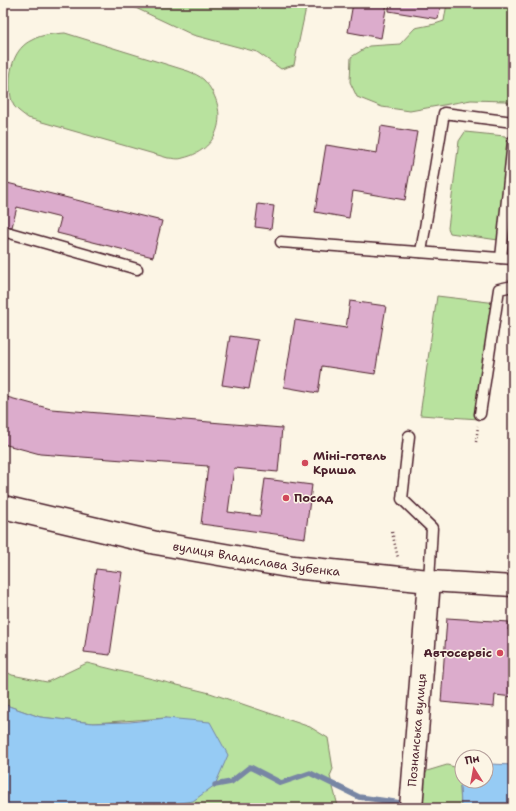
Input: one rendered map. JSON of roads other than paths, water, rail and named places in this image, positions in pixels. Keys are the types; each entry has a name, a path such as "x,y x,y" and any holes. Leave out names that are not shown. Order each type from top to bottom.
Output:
{"street":[{"name":"вулиця Владислава Зубенка","path":"3,507 156,543 293,567 429,581 513,586"},
{"name":"Познанська вулиця","path":"411,808 429,581"}],"lane":[{"path":"421,252 444,113 513,122"},
{"path":"501,258 513,142"},
{"path":"3,231 137,269"},
{"path":"282,242 513,259"},
{"path":"480,414 499,289 513,286"},
{"path":"409,436 402,499 432,528 429,581"}],"water":[{"path":"3,704 40,717 93,723 130,722 166,718 210,722 228,755 215,785 193,801 145,808 16,808 3,806"},
{"path":"494,764 513,765 513,808 461,808 460,789 494,789"}],"waterway":[{"path":"215,785 231,782 250,767 281,783 310,773 359,797 408,804"},
{"path":"416,806 430,808"}],"place":[{"name":"Міні-готель Криша","path":"305,463"},
{"name":"Посад","path":"286,498"},
{"name":"Автосервіс","path":"500,653"}]}
